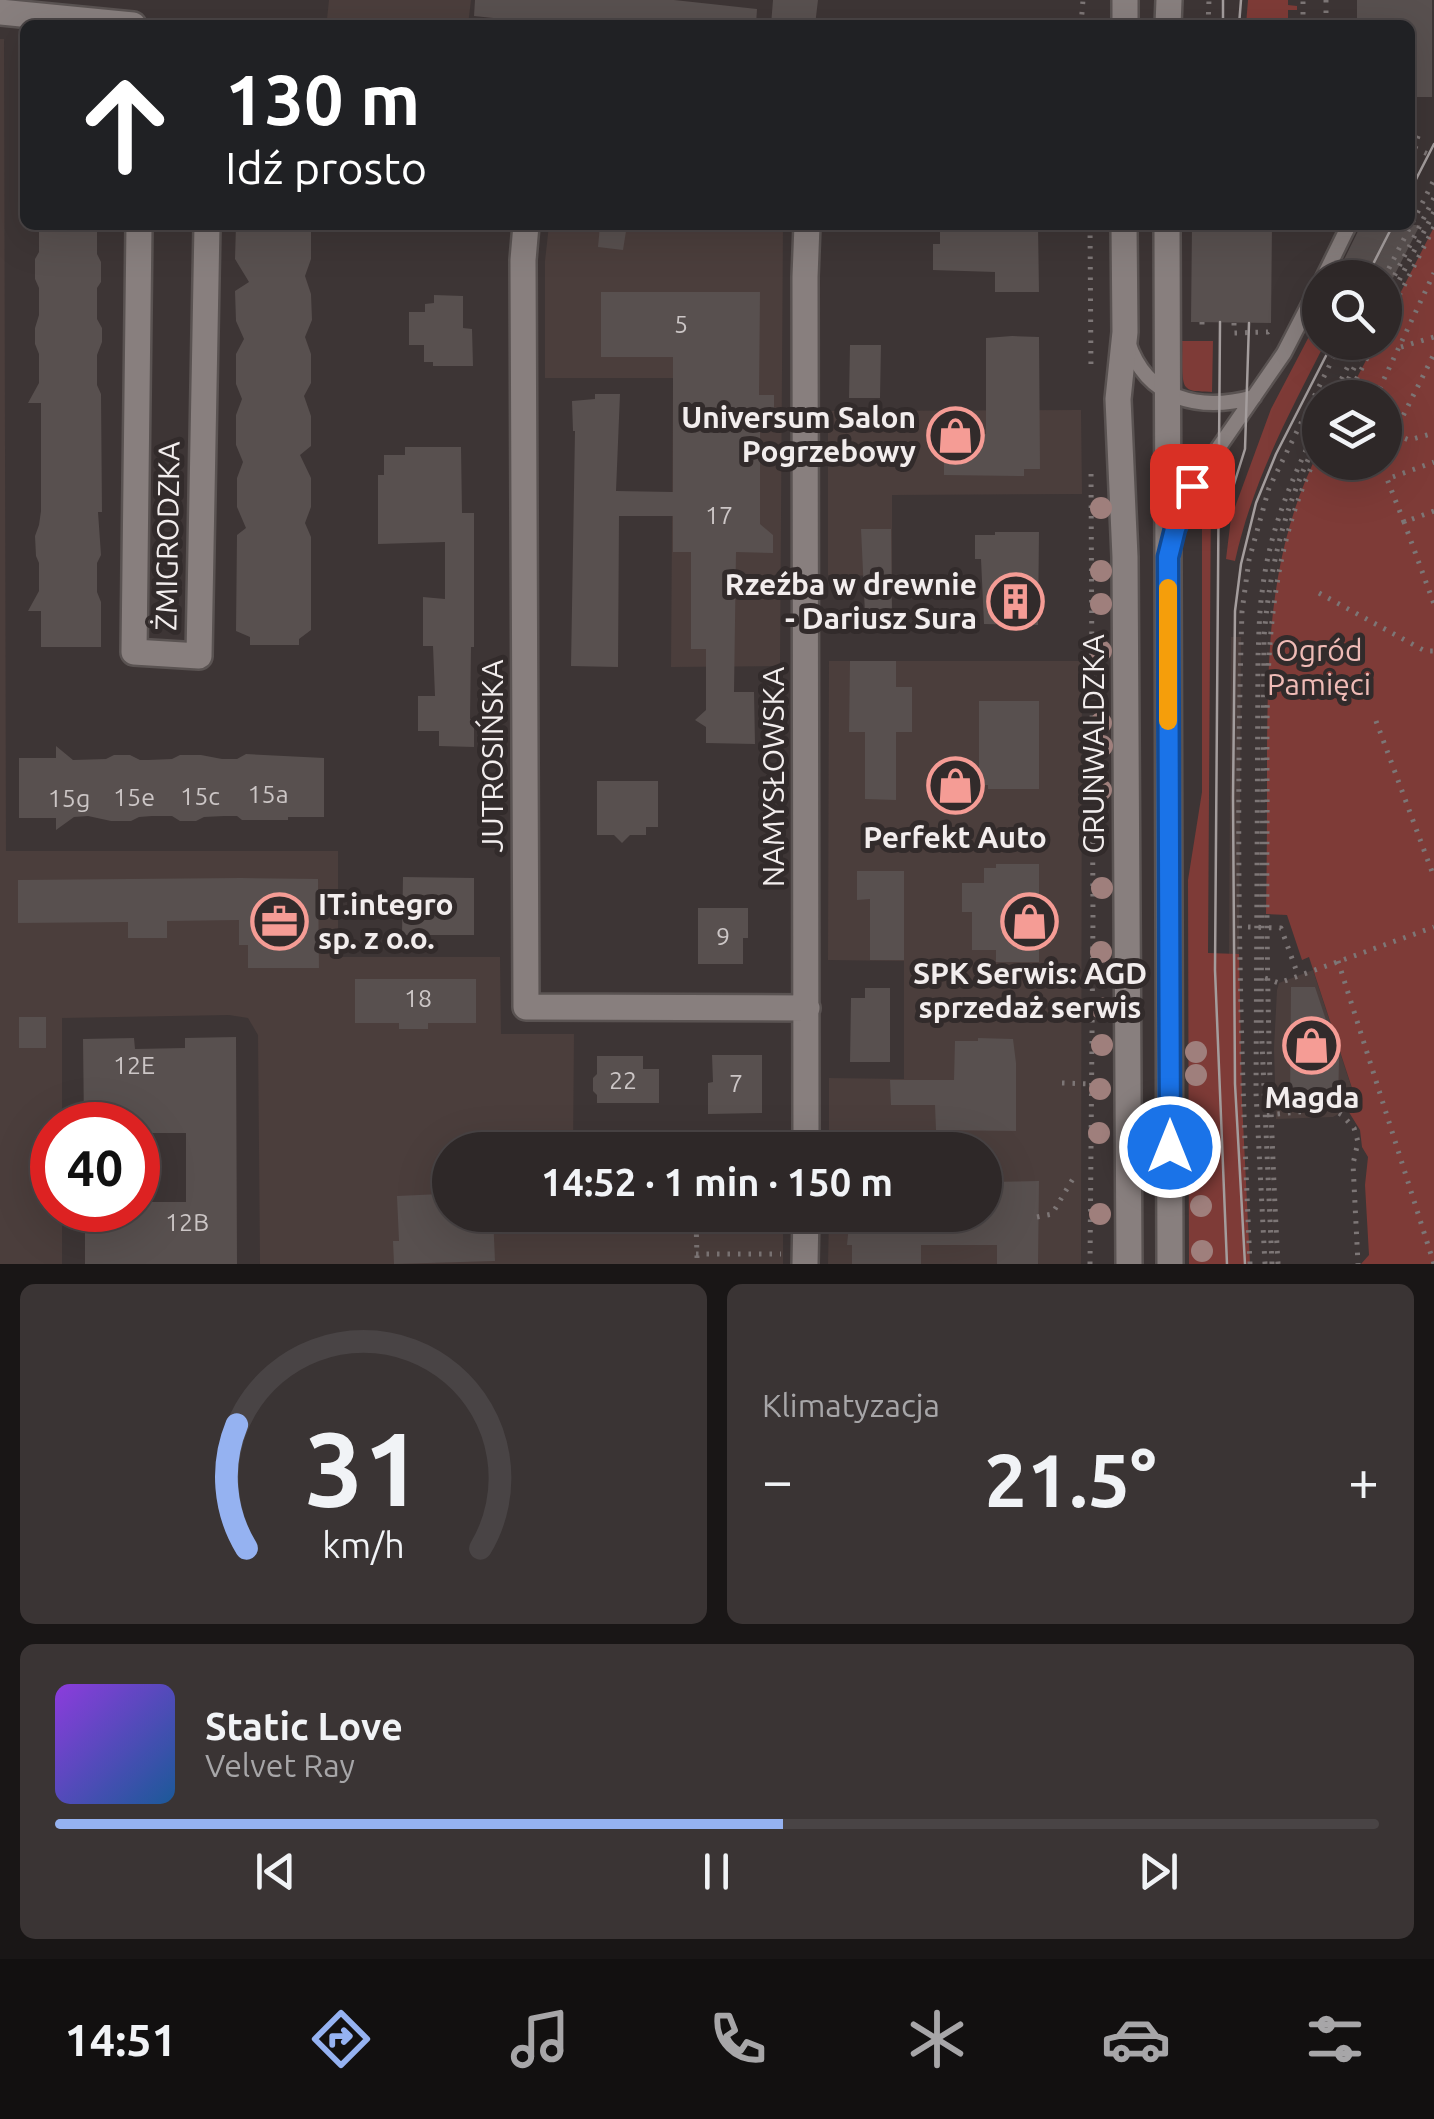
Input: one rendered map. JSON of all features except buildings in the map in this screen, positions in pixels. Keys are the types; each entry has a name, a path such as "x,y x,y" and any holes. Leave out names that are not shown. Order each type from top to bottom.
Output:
{"street":[{"path":"0,12 82,20"},
{"name":"ŻMIGRODZKA","path":"139,230 134,652 198,656 207,230"},
{"name":"JUTROSIŃSKA","path":"526,230 526,1007 806,1008"},
{"name":"NAMYSŁOWSKA","path":"806,1132 807,230"},
{"name":"GRUNWALDZKA","path":"1124,230 1125,332 1118,380 1118,417 1126,557 1129,1264"},
{"path":"1167,230 1170,1264"},
{"path":"797,1259 803,1232"}],"lane":[{"path":"1331,260 1346,230"},
{"path":"1168,557 1192,486 1284,353 1302,317"},
{"path":"1125,332 1138,364 1168,395 1219,402 1254,397"}],"path":[{"path":"1420,131 1416,148 1434,157"},
{"path":"1415,217 1434,180"},
{"path":"1402,261 1434,198"},
{"path":"1402,275 1434,212"},
{"path":"1402,290 1434,228"},
{"path":"1090,230 1091,372"},
{"path":"1393,260 1408,230"},
{"path":"1402,343 1434,274"},
{"path":"1202,322 1202,332"},
{"path":"1234,323 1234,333 1268,332 1274,325"},
{"path":"1402,346 1434,337"},
{"path":"1402,418 1434,354"},
{"path":"1250,1264 1238,936 1242,611 1249,560 1269,488 1332,360"},
{"path":"1402,437 1409,440 1433,432"},
{"path":"1090,1264 1091,451"},
{"path":"1271,1264 1260,1116 1258,656 1262,592 1280,510 1302,458"},
{"path":"1434,462 1387,479 1434,604"},
{"path":"1258,927 1267,605 1282,527 1302,473"},
{"path":"1258,927 1273,606 1287,529 1307,480"},
{"path":"1404,522 1434,511"},
{"path":"1319,593 1425,651 1434,650"},
{"path":"1376,721 1434,878"},
{"path":"1039,919 1048,919"},
{"path":"1258,927 1282,928 1298,975"},
{"path":"1248,978 1279,983 1434,927"},
{"path":"1338,960 1434,1264"},
{"path":"1261,978 1260,1116 1271,1264"},
{"path":"1062,1083 1090,1084"},
{"path":"1260,1116 1332,1110 1354,1128 1358,1142 1353,1164 1358,1264"},
{"path":"1037,1217 1052,1214 1074,1177"},
{"path":"696,1232 696,1256 797,1259"}],"shaded area":[{"path":"329,0 471,0 469,20 327,19"},
{"path":"0,39 4,39 6,851 338,851 338,957 500,957 501,1034 574,1034 573,1132 432,1132 432,1232 783,1232 783,1264 260,1264 258,1035 248,1018 229,1015 62,1018 62,1102 30,1102 30,1232 62,1232 62,1264 0,1264"},
{"path":"548,230 783,230 780,666 671,667 673,378 545,378"},
{"name":"Universum Salon Pogrzebowy","path":"1081,410 1082,494 892,495 892,576 828,575 828,411"},
{"path":"1231,637 1241,637 1239,954 1229,954"},
{"path":"829,661 1082,661 1081,1264 828,1264 829,1232 1002,1232 1002,1132 829,1132 829,1078 904,1079 904,961 828,960"},
{"path":"1313,970 1352,1089 1347,1109 1333,1117 1276,1119 1277,990 1279,983"}],"green space":[{"path":"1248,0 1288,0 1288,5 1297,6 1297,10 1288,10 1288,20 1246,20"},
{"name":"Ogród Pamięci","path":"1434,227 1434,1264 1361,1264 1369,1255 1365,1185 1368,1157 1360,1130 1347,1109 1352,1088 1309,957 1302,960 1287,915 1266,914 1267,714 1271,636 1281,561 1306,480 1402,480 1402,380 1356,380 1366,360 1402,360 1402,290"},
{"path":"1182,341 1213,341 1212,392 1188,389 1184,384"},
{"path":"1302,350 1302,360 1316,360 1306,380 1302,380 1302,389 1262,476 1235,561 1226,559 1231,518 1271,409"},
{"path":"1211,484 1208,953 1239,954 1250,1264 1189,1264 1188,880 1202,792 1202,520"}],"tram line":[{"path":"1223,0 1223,20"},
{"path":"1239,20 1241,0"},
{"path":"1415,181 1434,144"},
{"path":"1375,260 1390,230"},
{"path":"1220,322 1215,970 1227,1264"},
{"path":"1225,513 1245,449 1249,323"},
{"path":"1245,1264 1235,1084 1235,611 1241,564 1256,503 1324,360"}],"slow traffic":[{"path":"1168,588 1168,721"}],"place":[{"name":"Universum Salon Pogrzebowy","path":"955,435"},
{"name":"Rzeźba w drewnie - Dariusz Sura","path":"1016,602"},
{"name":"Perfekt Auto","path":"955,786"},
{"name":"IT.integro sp. z o.o.","path":"279,922"},
{"name":"SPK Serwis: AGD sprzedaż serwis","path":"1030,922"},
{"name":"Magda","path":"1312,1045"}],"route":[{"path":"1170,1147 1168,557 1192,486"}]}
